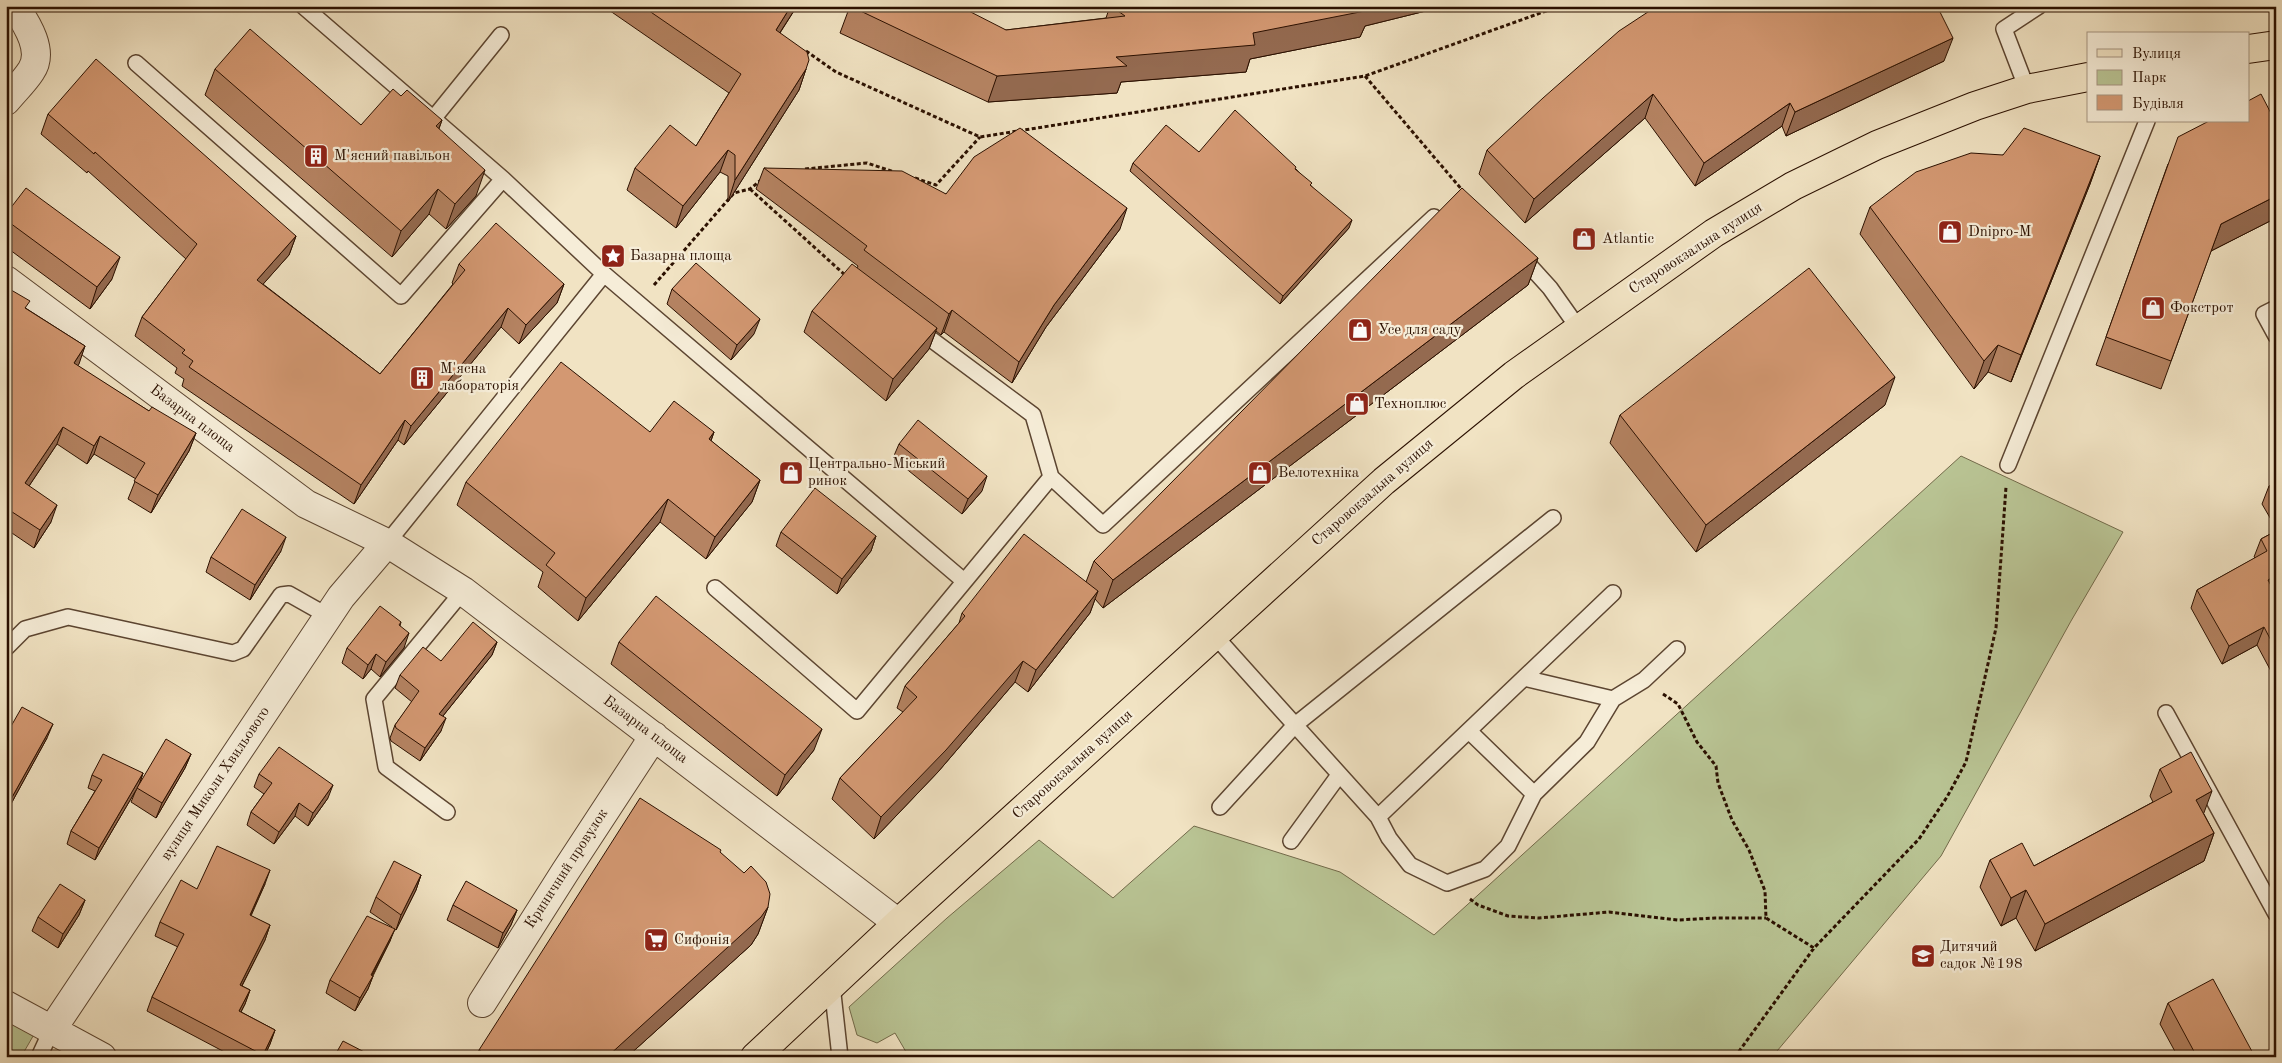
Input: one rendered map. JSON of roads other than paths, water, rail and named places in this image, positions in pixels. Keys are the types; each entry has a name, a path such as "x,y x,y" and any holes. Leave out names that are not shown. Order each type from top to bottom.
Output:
{"main road":[{"path":"2250,49 2276,45"},
{"name":"Старовокзальна вулиця","path":"755,1057 898,923 1384,481 1514,375 1714,233 1793,186 1877,145 1976,106 2027,89 2087,77"}],"street":[{"path":"6,101 33,69 36,54 29,29 15,6"},
{"name":"Базарна площа","path":"6,280 306,504 388,543 462,591 898,923"},
{"name":"вулиця Миколи Хвильового","path":"51,1031 341,597 388,543"},
{"name":"Криничний провулок","path":"482,1003 654,736"},
{"path":"6,1005 102,1057"}],"lane":[{"path":"303,6 503,179 604,274 964,581"},
{"path":"2027,89 2004,29 2039,6"},
{"path":"433,119 501,35"},
{"path":"136,63 401,296 503,179"},
{"path":"2008,466 2147,122"},
{"path":"908,322 1033,415 1051,477 1103,525 1463,191"},
{"path":"1512,245 1550,288 1579,328"},
{"path":"388,543 604,274"},
{"path":"2276,308 2264,314 2276,336"},
{"path":"715,588 857,711 1051,477"},
{"path":"1220,807 1295,726 1553,518"},
{"path":"447,812 386,767 374,699 462,591"},
{"path":"1378,817 1613,593"},
{"path":"6,648 25,630 68,617 233,653 242,649 281,595 289,594 328,616"},
{"path":"1215,636 1378,817 1389,838 1410,864 1447,882 1485,869 1508,846 1534,794 1587,742 1613,699 1644,680 1677,649"},
{"path":"1524,678 1613,699"},
{"path":"2166,713 2276,914"},
{"path":"1468,731 1534,794"},
{"path":"1291,841 1339,775"},
{"path":"832,985 840,1057"},
{"path":"39,1057 51,1031"}],"place":[{"name":"М'ясний павільон","path":"316,156"},
{"name":"Dnipro-M","path":"1950,232"},
{"name":"Atlantic","path":"1584,239"},
{"name":"Базарна площа","path":"613,256"},
{"name":"Фокстрот","path":"2153,308"},
{"name":"Усе для саду","path":"1360,330"},
{"name":"М'ясна лабораторія","path":"422,378"},
{"name":"Техноплюс","path":"1357,404"},
{"name":"Центрально-Міський ринок","path":"791,473"},
{"name":"Велотехніка","path":"1260,473"},
{"name":"Сифонія","path":"656,940"},
{"name":"Дитячий садок №198","path":"1923,956"}]}
